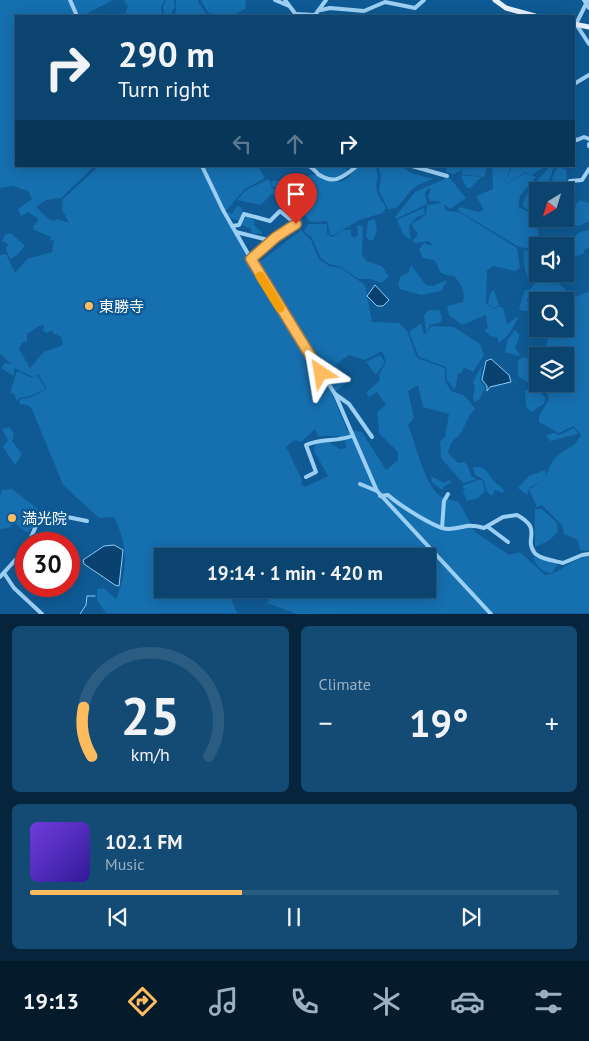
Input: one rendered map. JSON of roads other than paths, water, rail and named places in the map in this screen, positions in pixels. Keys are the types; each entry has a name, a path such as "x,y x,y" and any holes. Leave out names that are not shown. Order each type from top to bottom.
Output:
{"main road":[{"path":"495,0 506,8 531,15"},
{"path":"575,24 589,27"}],"street":[{"path":"70,0 77,15"},
{"path":"275,0 291,7"},
{"path":"285,0 297,15"},
{"path":"321,10 326,0"},
{"path":"314,15 321,10 330,8 364,11 385,2 415,8 424,0"},
{"path":"586,1 589,8"},
{"path":"586,1 575,24 589,44"},
{"path":"575,83 589,75"},
{"path":"575,139 584,137 589,140"},
{"path":"202,167 251,259 302,344 335,394 380,496 491,614"},
{"path":"310,167 321,176 342,179 356,167"},
{"path":"416,167 447,176"},
{"path":"570,181 582,180 589,169"},
{"path":"232,226 239,225 244,214 270,222 280,211 296,224 251,259"},
{"path":"236,232 272,241"},
{"path":"335,394 349,404 372,437"},
{"path":"306,477 316,472 306,445 317,440 345,439 352,436"},
{"path":"360,484 377,491"},
{"path":"442,528 444,501 448,494"},
{"path":"380,496 388,495 406,509 442,528 448,529 466,524 488,527 508,542"},
{"path":"33,532 36,526 52,514 87,521"},
{"path":"488,527 503,517 517,515 529,524 532,531 532,549 536,554 563,563 582,554 589,554"},
{"path":"0,577 15,560"},
{"path":"4,573 14,588 42,614"}],"waterway":[{"path":"80,614 86,605 87,596 95,596"}],"place":[{"name":"東勝寺","path":"89,306"},
{"name":"満光院","path":"12,518"}]}
